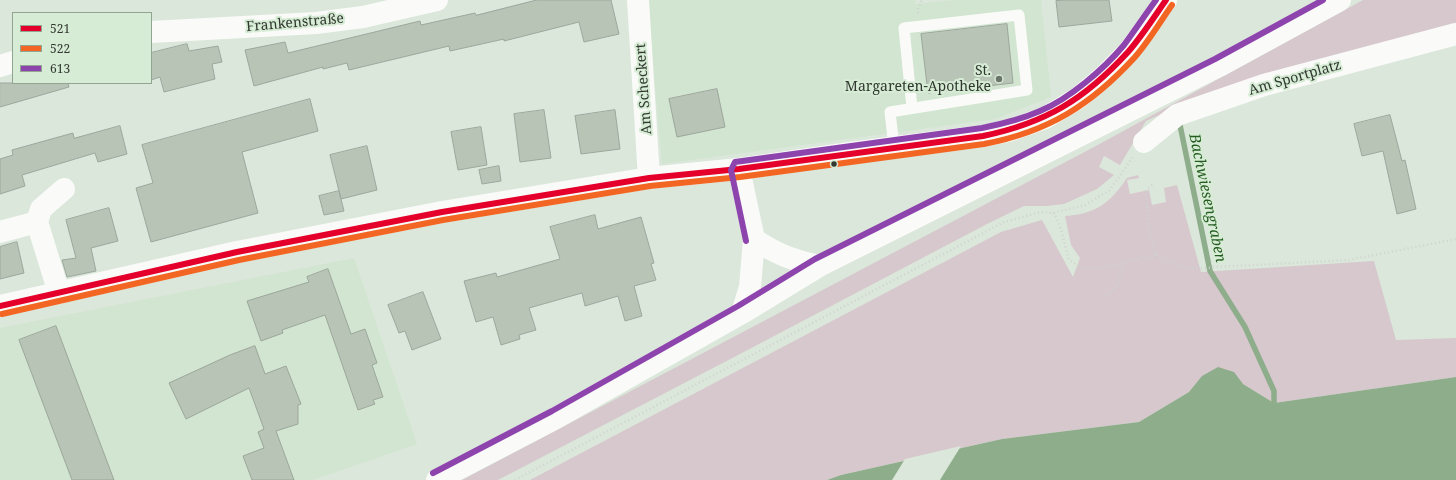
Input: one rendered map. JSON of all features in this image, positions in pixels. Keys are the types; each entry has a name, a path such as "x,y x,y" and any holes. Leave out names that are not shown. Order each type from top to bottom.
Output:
{"street":[{"name":"Frankenstraße","path":"152,32 316,24 363,16 437,0"},
{"name":"Am Scheckert","path":"638,0 649,178"},
{"path":"0,306 237,252 442,212 649,178 739,169 983,136 1008,130 1045,118 1078,98 1103,77 1129,51 1166,0"},
{"path":"437,480 556,418 742,313 819,266 1219,66 1340,0"},
{"name":"Am Sportplatz","path":"1144,142 1177,115 1264,85 1456,34"},
{"path":"0,66 12,62"},
{"path":"739,169 754,239 750,287 742,313"},
{"path":"59,293 37,222 41,209 64,189"},
{"path":"0,232 37,222"},
{"path":"754,239 773,252 791,260 819,266"}],"lane":[{"path":"894,147 890,112 1027,90 1019,15 904,28 912,108"}],"path":[{"path":"918,8 922,0"},
{"path":"515,480 1004,222 1041,212 1053,213 1085,205 1110,190 1144,142"},
{"path":"1152,185 1146,191 1150,239 1156,255 1175,266 1199,269 1215,266 1350,260 1456,239"},
{"path":"1053,213 1059,219 1061,237 1069,260 1083,268 1104,267 1156,255"},
{"path":"1108,295 1118,285 1124,262"}],"shaded area":[{"path":"647,0 915,0 915,4 955,0 1041,0 1051,97 995,119 662,164"},
{"path":"1363,0 1456,0 1456,24 1173,109 1146,121 1120,165 1104,156 1099,167 1114,175 1097,189 1064,204 1024,206 498,480 462,480 1094,147"},
{"path":"1138,175 1139,178 1127,180 1130,194 1149,190 1152,205 1166,202 1164,188 1177,185 1201,272 1374,261 1396,340 1456,338 1456,377 1274,403 1243,384 1189,392 1139,422 1002,439 841,475 827,480 530,480 1001,232 1042,220 1073,277 1080,258 1071,245 1065,216 1076,215 1094,210 1108,200 1121,187 1127,178"},
{"path":"354,258 417,444 313,480 0,480 0,328"},
{"path":"1218,367 1234,372 1243,384 1274,403 1456,377 1456,480 827,480 841,475 1002,439 1139,422 1189,392 1202,376"}],"pier":[{"path":"961,446 940,480 892,480 905,459"}],"building":[{"path":"537,0 611,0 619,34 584,42 579,22 504,41 504,39 450,51 449,46 349,70 347,63 323,69 323,67 254,86 245,50 285,42 288,53 420,21 421,25 475,13 476,15"},
{"path":"1109,0 1112,21 1059,27 1056,1"},
{"path":"1007,24 1013,83 928,93 921,34"},
{"path":"187,44 189,51 218,46 222,62 212,64 215,79 164,92 160,77 152,80 152,53"},
{"path":"0,83 68,84 69,87 0,107"},
{"path":"717,89 725,127 677,137 669,99"},
{"path":"310,99 318,131 242,152 258,213 151,242 136,188 153,183 142,145"},
{"path":"544,110 551,158 520,162 514,114"},
{"path":"615,110 620,149 581,154 575,116"},
{"path":"1390,115 1402,161 1405,160 1416,209 1397,214 1383,151 1362,156 1354,124"},
{"path":"120,126 127,154 98,162 95,153 22,175 25,186 0,194 0,159 13,155 12,150 73,133 74,138"},
{"path":"481,127 487,165 458,170 451,132"},
{"path":"367,146 377,190 341,199 330,155"},
{"path":"499,166 501,181 482,184 479,170"},
{"path":"339,191 344,211 324,215 319,196"},
{"path":"109,208 118,241 91,248 96,271 67,277 62,260 76,258 66,220"},
{"path":"595,215 598,229 641,217 654,263 651,264 656,280 634,286 642,316 625,321 618,296 585,306 582,293 529,308 536,330 519,335 520,339 501,345 493,317 476,322 464,281 496,273 497,277 560,259 550,227"},
{"path":"17,242 24,273 0,279 0,247"},
{"path":"328,269 351,334 365,329 377,363 372,365 383,397 373,400 375,404 358,410 325,315 282,330 283,333 261,341 247,301 309,282 307,277"},
{"path":"423,292 441,339 412,350 405,331 399,333 388,305"},
{"path":"56,326 114,480 72,480 19,340"},
{"path":"255,346 265,374 286,366 301,404 298,405 298,424 276,431 294,480 252,480 243,456 264,448 258,432 264,429 249,388 186,419 169,383 230,355"}],"waterway":[{"name":"Bachwiesengraben","path":"1180,125 1210,271 1245,327 1274,391 1274,403"}],"transit line":[{"name":"613","path":"746,241 731,170 735,162 982,128 1033,114 1063,99 1107,64 1124,45 1156,0"},
{"name":"521","path":"0,306 237,252 442,212 649,178 739,169 983,136 1006,131 1026,124 1063,107 1096,83 1128,52 1166,0"},
{"name":"613","path":"433,473 552,411 738,306 815,259 1215,59 1323,0"},
{"name":"522","path":"2,314 239,260 443,220 650,186 740,177 984,144 1007,139 1048,124 1067,114 1102,89 1135,57 1150,38 1172,5"}],"place":[{"name":"St. Margareten-Apotheke","path":"999,79"}]}
